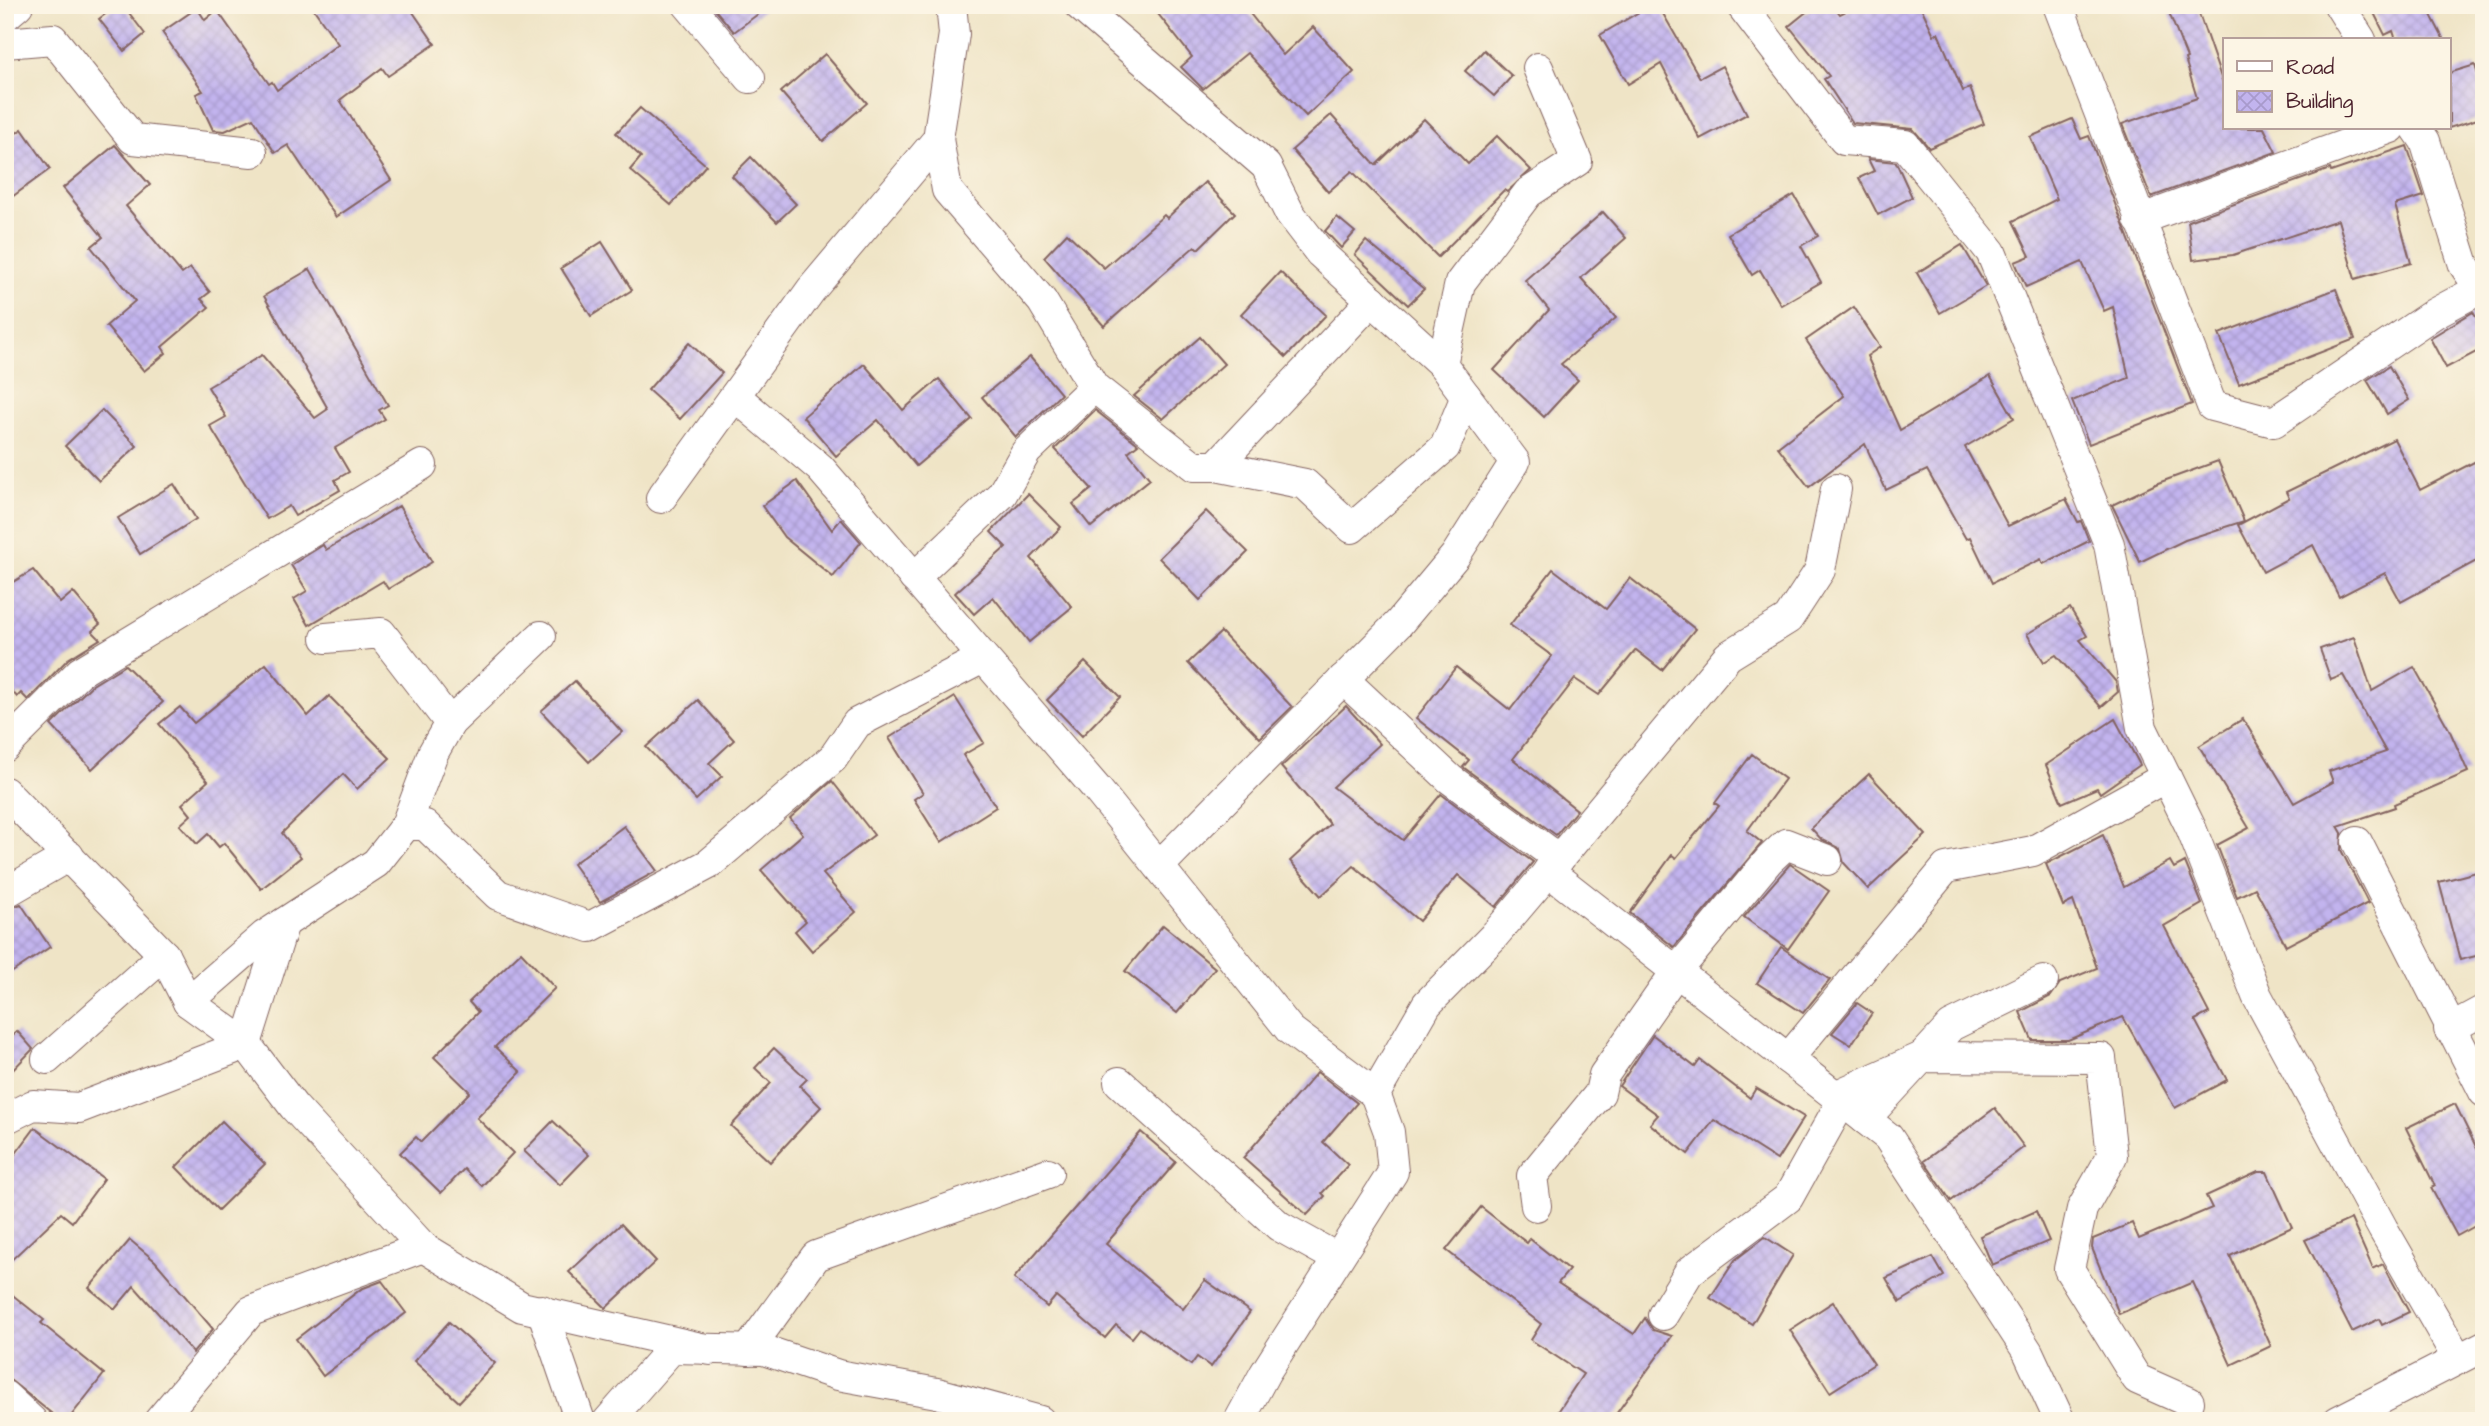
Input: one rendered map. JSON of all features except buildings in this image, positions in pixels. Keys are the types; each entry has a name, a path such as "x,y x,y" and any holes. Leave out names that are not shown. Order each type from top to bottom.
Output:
{"street":[{"path":"5,16 18,5"},
{"path":"688,5 750,78"},
{"path":"951,5 954,34 939,139 947,190 1042,301 1094,387 1194,466 1216,466 1305,484 1352,528 1445,447 1466,396"},
{"path":"1079,5 1266,166 1290,214 1320,253 1442,364 1515,462 1455,556 1399,623 1159,866"},
{"path":"1741,5 1844,140 1905,145 1991,253 2109,544 2142,728 2191,828 2257,996 2382,1229 2471,1353 2337,1421"},
{"path":"2058,5 2212,407 2274,422 2435,313 2482,292 2464,265 2425,141 2417,130"},
{"path":"2339,5 2360,38"},
{"path":"5,43 53,39 133,139 252,152"},
{"path":"1442,364 1460,283 1528,193 1577,161 1538,68"},
{"path":"2139,220 2386,130"},
{"path":"661,498 811,290 939,139"},
{"path":"1216,466 1372,300"},
{"path":"914,578 1002,494 1026,452 1094,387"},
{"path":"735,396 820,468 1159,866 1290,1030 1375,1094 1389,1132 1393,1172 1337,1258 1239,1421"},
{"path":"5,747 80,672 422,465"},
{"path":"1375,1094 1427,1004 1493,937 1728,656 1788,620 1821,570 1836,489"},
{"path":"326,638 381,633 450,723"},
{"path":"188,1002 264,936 376,863 406,825 433,753 450,723 541,636"},
{"path":"406,825 425,825 498,895 590,928 709,863 833,758 857,723 983,657"},
{"path":"1343,679 1450,779 1676,972 1888,1138 2028,1352 2060,1421"},
{"path":"1788,1059 1946,868 2033,851 2166,777"},
{"path":"5,792 164,955 188,1002 246,1044 294,1107 423,1247 522,1307 710,1350"},
{"path":"2357,842 2449,1029 2484,1092"},
{"path":"1536,1206 1532,1176 1600,1093 1604,1074 1676,972 1769,860 1786,844 1827,860"},
{"path":"5,893 69,856"},
{"path":"246,1044 284,923"},
{"path":"47,1059 164,955"},
{"path":"1664,1315 1689,1272 1788,1198 1847,1106 1922,1057 1951,1026 2043,981"},
{"path":"2449,1029 2484,1010"},
{"path":"5,1119 33,1105 79,1108 246,1044"},
{"path":"1922,1057 2101,1058 2112,1156 2082,1209 2069,1269 2137,1379 2189,1402"},
{"path":"1119,1082 1279,1226 1337,1258"},
{"path":"748,1350 816,1256 1048,1173"},
{"path":"159,1421 251,1311 423,1247"},
{"path":"542,1310 580,1421"},
{"path":"608,1421 672,1348 764,1350 838,1375 937,1393 1040,1421"},
{"path":"5,1395 32,1421"}]}
